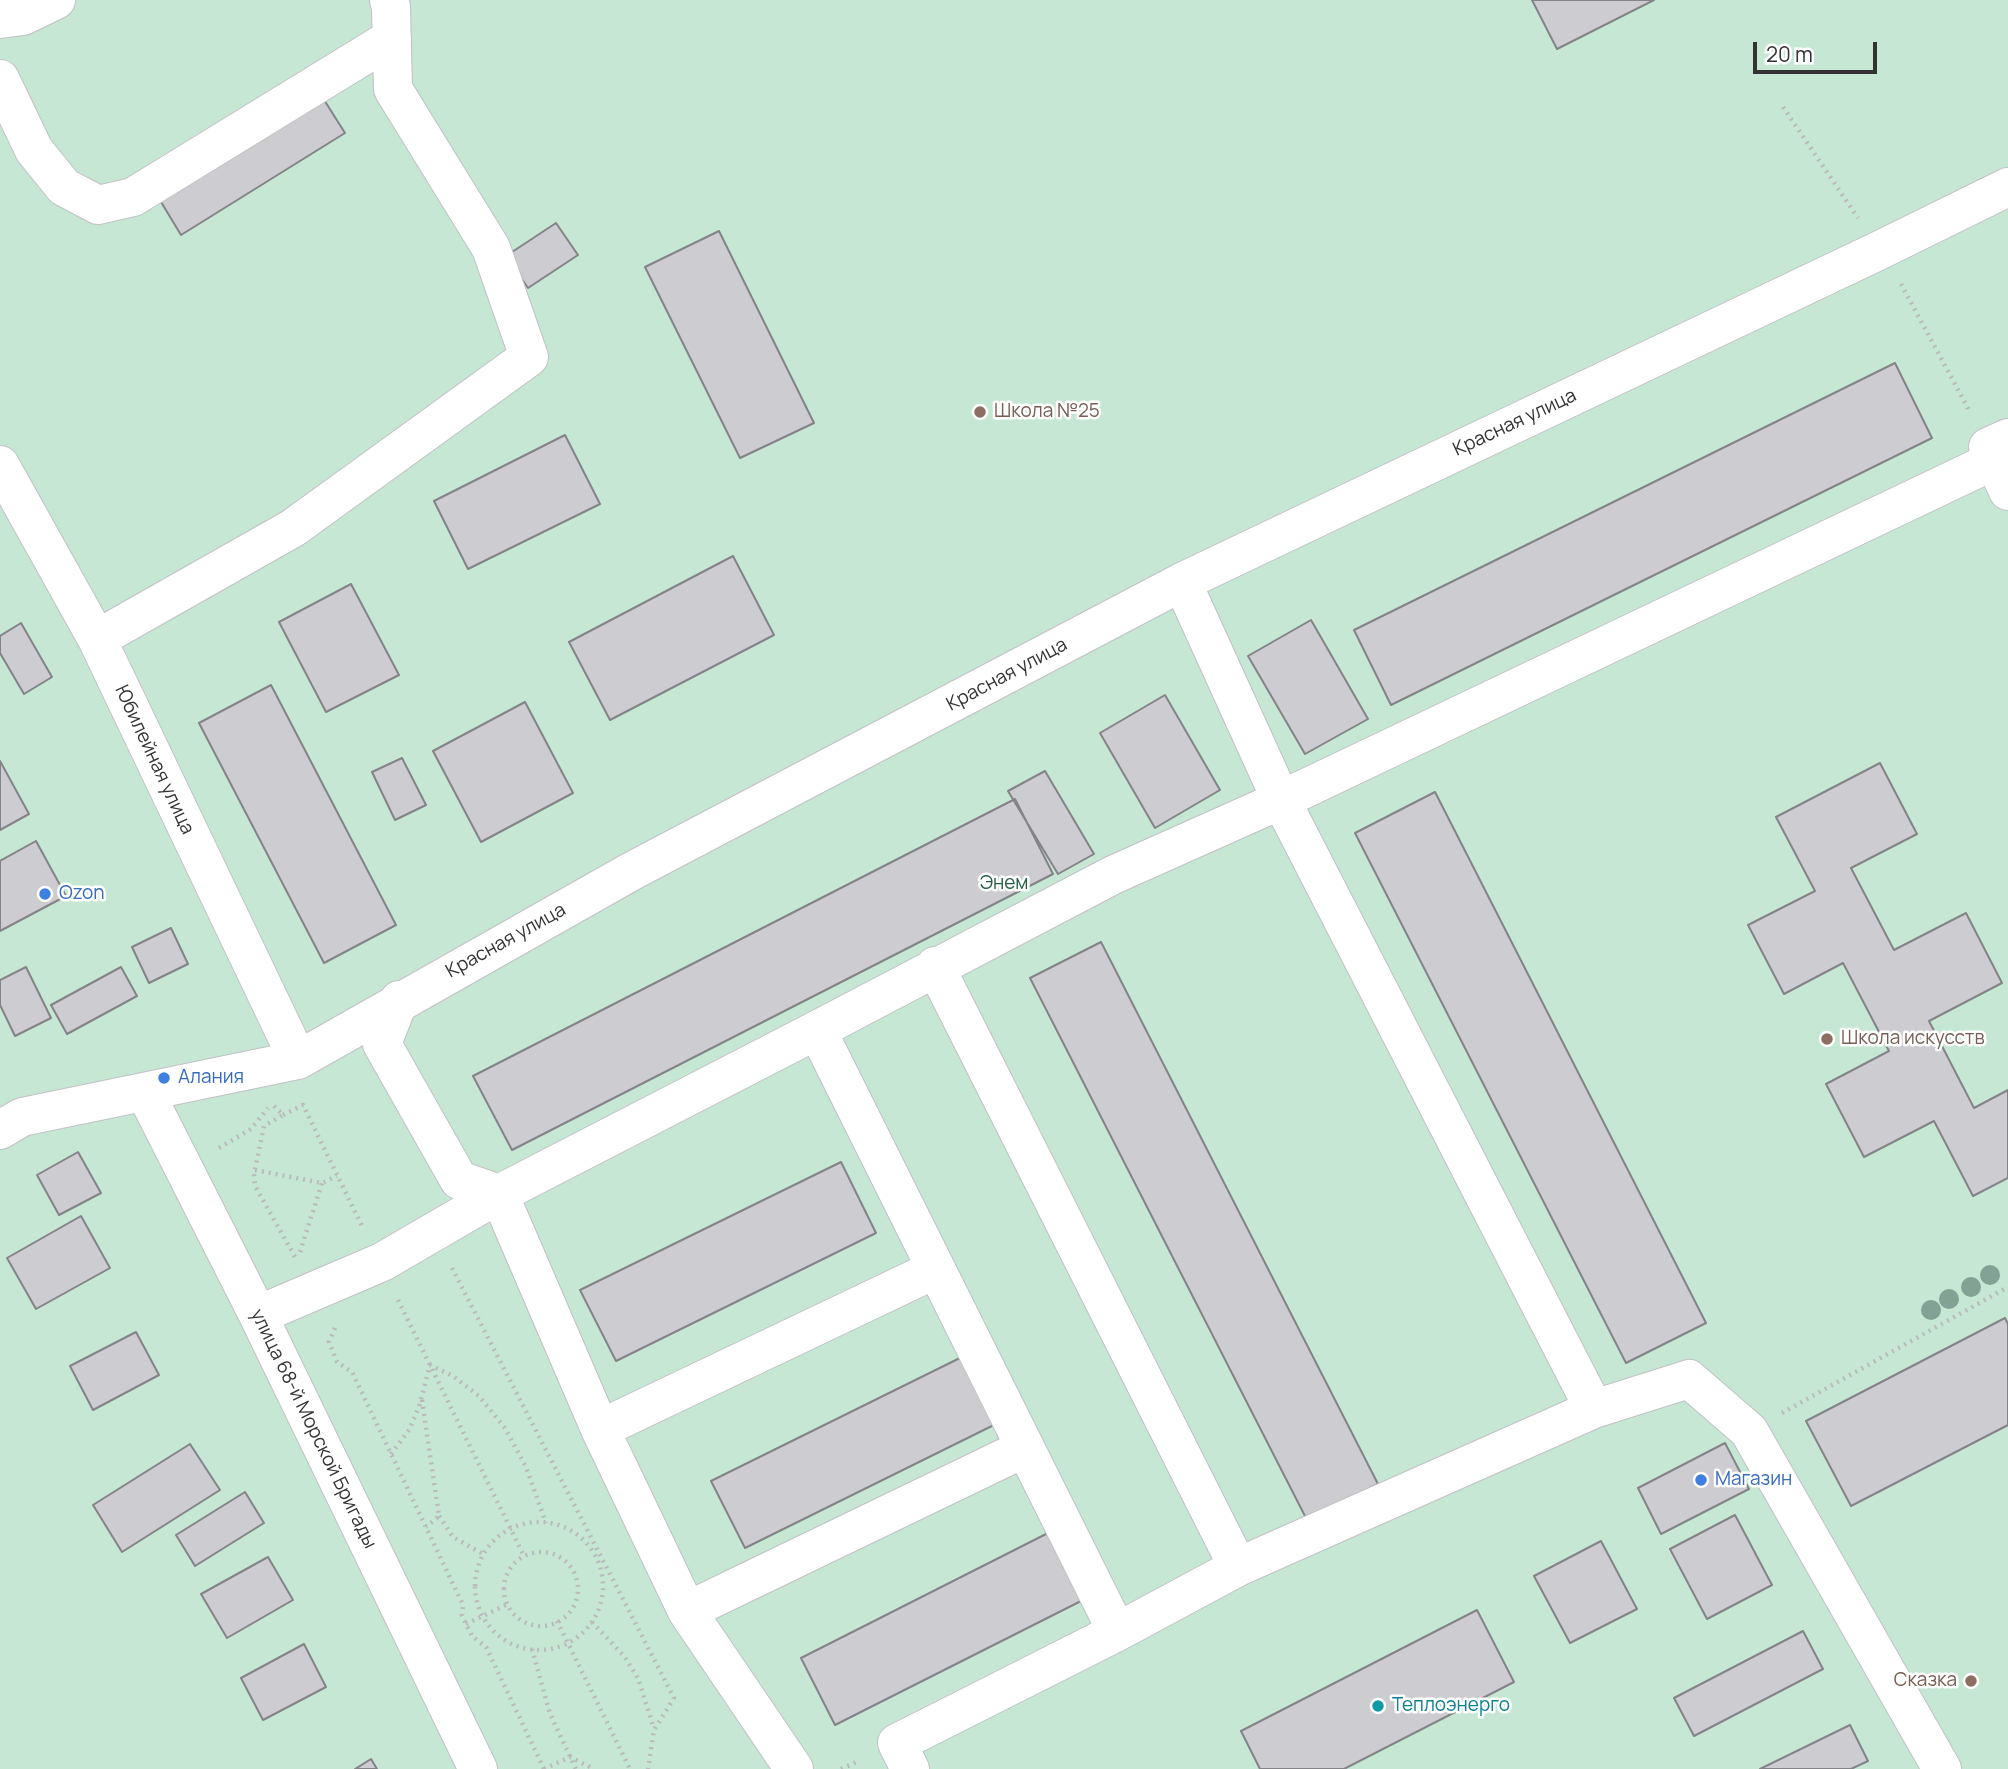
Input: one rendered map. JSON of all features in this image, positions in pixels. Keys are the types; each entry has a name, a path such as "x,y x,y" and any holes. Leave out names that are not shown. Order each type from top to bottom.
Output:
{"street":[{"path":"0,19 23,16 56,0"},
{"path":"97,639 293,528 529,357 491,248 393,89 389,0"},
{"path":"0,79 34,150 64,187 98,205 134,197 392,38"},
{"name":"Красная улица","path":"0,1130 22,1117 298,1060 399,1000 632,871 1182,582 2008,187"},
{"path":"258,1315 382,1262 499,1194 1113,875 1281,800 1999,459"},
{"name":"Юбилейная улица","path":"0,465 97,639 298,1060"},
{"path":"1182,582 1281,800 1594,1409"},
{"path":"935,966 1238,1567"},
{"path":"399,1000 382,1044 459,1180 499,1194 600,1429 687,1611 794,1769"},
{"path":"817,1030 1116,1632"},
{"name":"улица 68-й Морской Бригады","path":"145,1092 258,1315 478,1769"},
{"path":"600,1429 936,1269"},
{"path":"910,1769 897,1743 1238,1567 1594,1409 1689,1379 1749,1432 1942,1769"},
{"path":"687,1611 1025,1448"}],"path":[{"path":"1783,107 1899,279 1999,459"},
{"path":"184,1169 250,1129 271,1104 282,1098"},
{"path":"271,1104 283,1115"},
{"path":"322,1183 298,1262 255,1186 255,1170 264,1126 303,1105 524,1556"},
{"path":"255,1170 322,1183 337,1176"},
{"path":"449,1263 674,1698 654,1730 648,1769"},
{"path":"1749,1432 2008,1287"},
{"path":"338,1321 329,1342 337,1362 352,1372 463,1605 462,1615 466,1625 472,1636 485,1647 544,1769 570,1757"},
{"path":"391,1454 409,1430 430,1365"},
{"path":"430,1365 453,1376 479,1396 505,1428 526,1466 545,1523"},
{"path":"422,1395 439,1516 453,1537 483,1554"},
{"path":"426,1527 439,1516"},
{"path":"532,1522 545,1523 571,1531 587,1544 597,1561 603,1580 602,1600 592,1622 582,1634 567,1644 545,1650 507,1642 491,1629 475,1593 476,1573 483,1554 496,1539 510,1529 532,1522"},
{"path":"546,1552 558,1556 568,1563 574,1573 578,1585 577,1597 564,1618 541,1625 529,1624 519,1618 508,1604 504,1586 506,1574 513,1564 524,1556 546,1552"},
{"path":"466,1625 508,1604"},
{"path":"557,1621 631,1769"},
{"path":"592,1622 624,1656 638,1678 654,1730"},
{"path":"532,1649 550,1714 576,1769"},
{"path":"570,1757 594,1769"}],"green space":[{"name":"Энем","path":"0,0 2008,0 2008,1769 0,1769"}],"building":[{"path":"1532,0 1654,0 1557,49"},
{"path":"321,95 345,133 181,235 158,197"},
{"path":"556,223 578,255 528,288 506,256"},
{"path":"719,231 814,423 740,458 645,267"},
{"path":"1895,363 1932,438 1391,705 1354,630"},
{"path":"565,435 600,504 468,569 434,501"},
{"path":"733,556 774,635 610,720 569,642"},
{"path":"351,584 399,675 326,712 279,622"},
{"path":"1311,620 1368,719 1305,754 1248,656"},
{"path":"21,623 52,677 24,694 0,653 0,636"},
{"path":"271,685 396,925 324,963 199,723"},
{"path":"1165,695 1220,790 1155,828 1100,733"},
{"path":"525,702 573,793 481,842 433,751"},
{"path":"402,758 426,805 395,820 372,772"},
{"path":"0,761 29,814 0,830"},
{"path":"1880,763 1917,834 1851,868 1894,950 1966,913 2002,983 1929,1021 1974,1108 2008,1090 2008,1178 1973,1196 1934,1121 1864,1157 1826,1084 1889,1051 1843,963 1784,994 1748,925 1815,891 1776,817"},
{"path":"1045,771 1094,854 1058,874 1008,791"},
{"path":"1435,792 1706,1323 1626,1363 1355,833"},
{"path":"1015,799 1053,874 512,1150 473,1076"},
{"path":"36,841 66,896 0,931 0,861"},
{"path":"171,928 188,964 149,983 132,947"},
{"path":"1101,942 1378,1484 1307,1520 1030,978"},
{"path":"26,967 51,1018 15,1036 0,1005 0,980"},
{"path":"121,967 137,996 67,1034 51,1005"},
{"path":"78,1152 101,1193 59,1215 37,1175"},
{"path":"841,1162 876,1233 616,1361 580,1290"},
{"path":"81,1216 110,1268 36,1309 7,1258"},
{"path":"2005,1318 2008,1324 2008,1425 1851,1506 1806,1421"},
{"path":"136,1332 159,1375 93,1410 70,1366"},
{"path":"968,1354 1002,1421 745,1548 711,1481"},
{"path":"1725,1443 1749,1489 1661,1534 1638,1488"},
{"path":"190,1444 220,1490 122,1552 93,1505"},
{"path":"245,1492 264,1523 195,1566 176,1535"},
{"path":"1735,1515 1772,1585 1707,1619 1670,1549"},
{"path":"1052,1531 1087,1598 835,1725 801,1658"},
{"path":"1601,1541 1637,1609 1570,1643 1534,1576"},
{"path":"268,1557 293,1600 227,1638 201,1594"},
{"name":"Теплоэнерго","path":"1477,1610 1514,1682 1344,1769 1260,1769 1241,1731"},
{"path":"1803,1631 1823,1669 1694,1736 1674,1698"},
{"path":"304,1644 326,1687 263,1720 241,1678"},
{"path":"1850,1725 1868,1761 1851,1769 1760,1769"},
{"path":"371,1759 377,1769 355,1769"}],"place":[{"name":"Школа №25","path":"980,412"},
{"name":"Ozon","path":"45,894"},
{"name":"Школа искусств","path":"1827,1039"},
{"name":"Алания","path":"164,1078"},
{"name":"Магазин","path":"1701,1480"},
{"name":"Сказка","path":"1971,1681"},
{"name":"Теплоэнерго","path":"1378,1706"}]}
